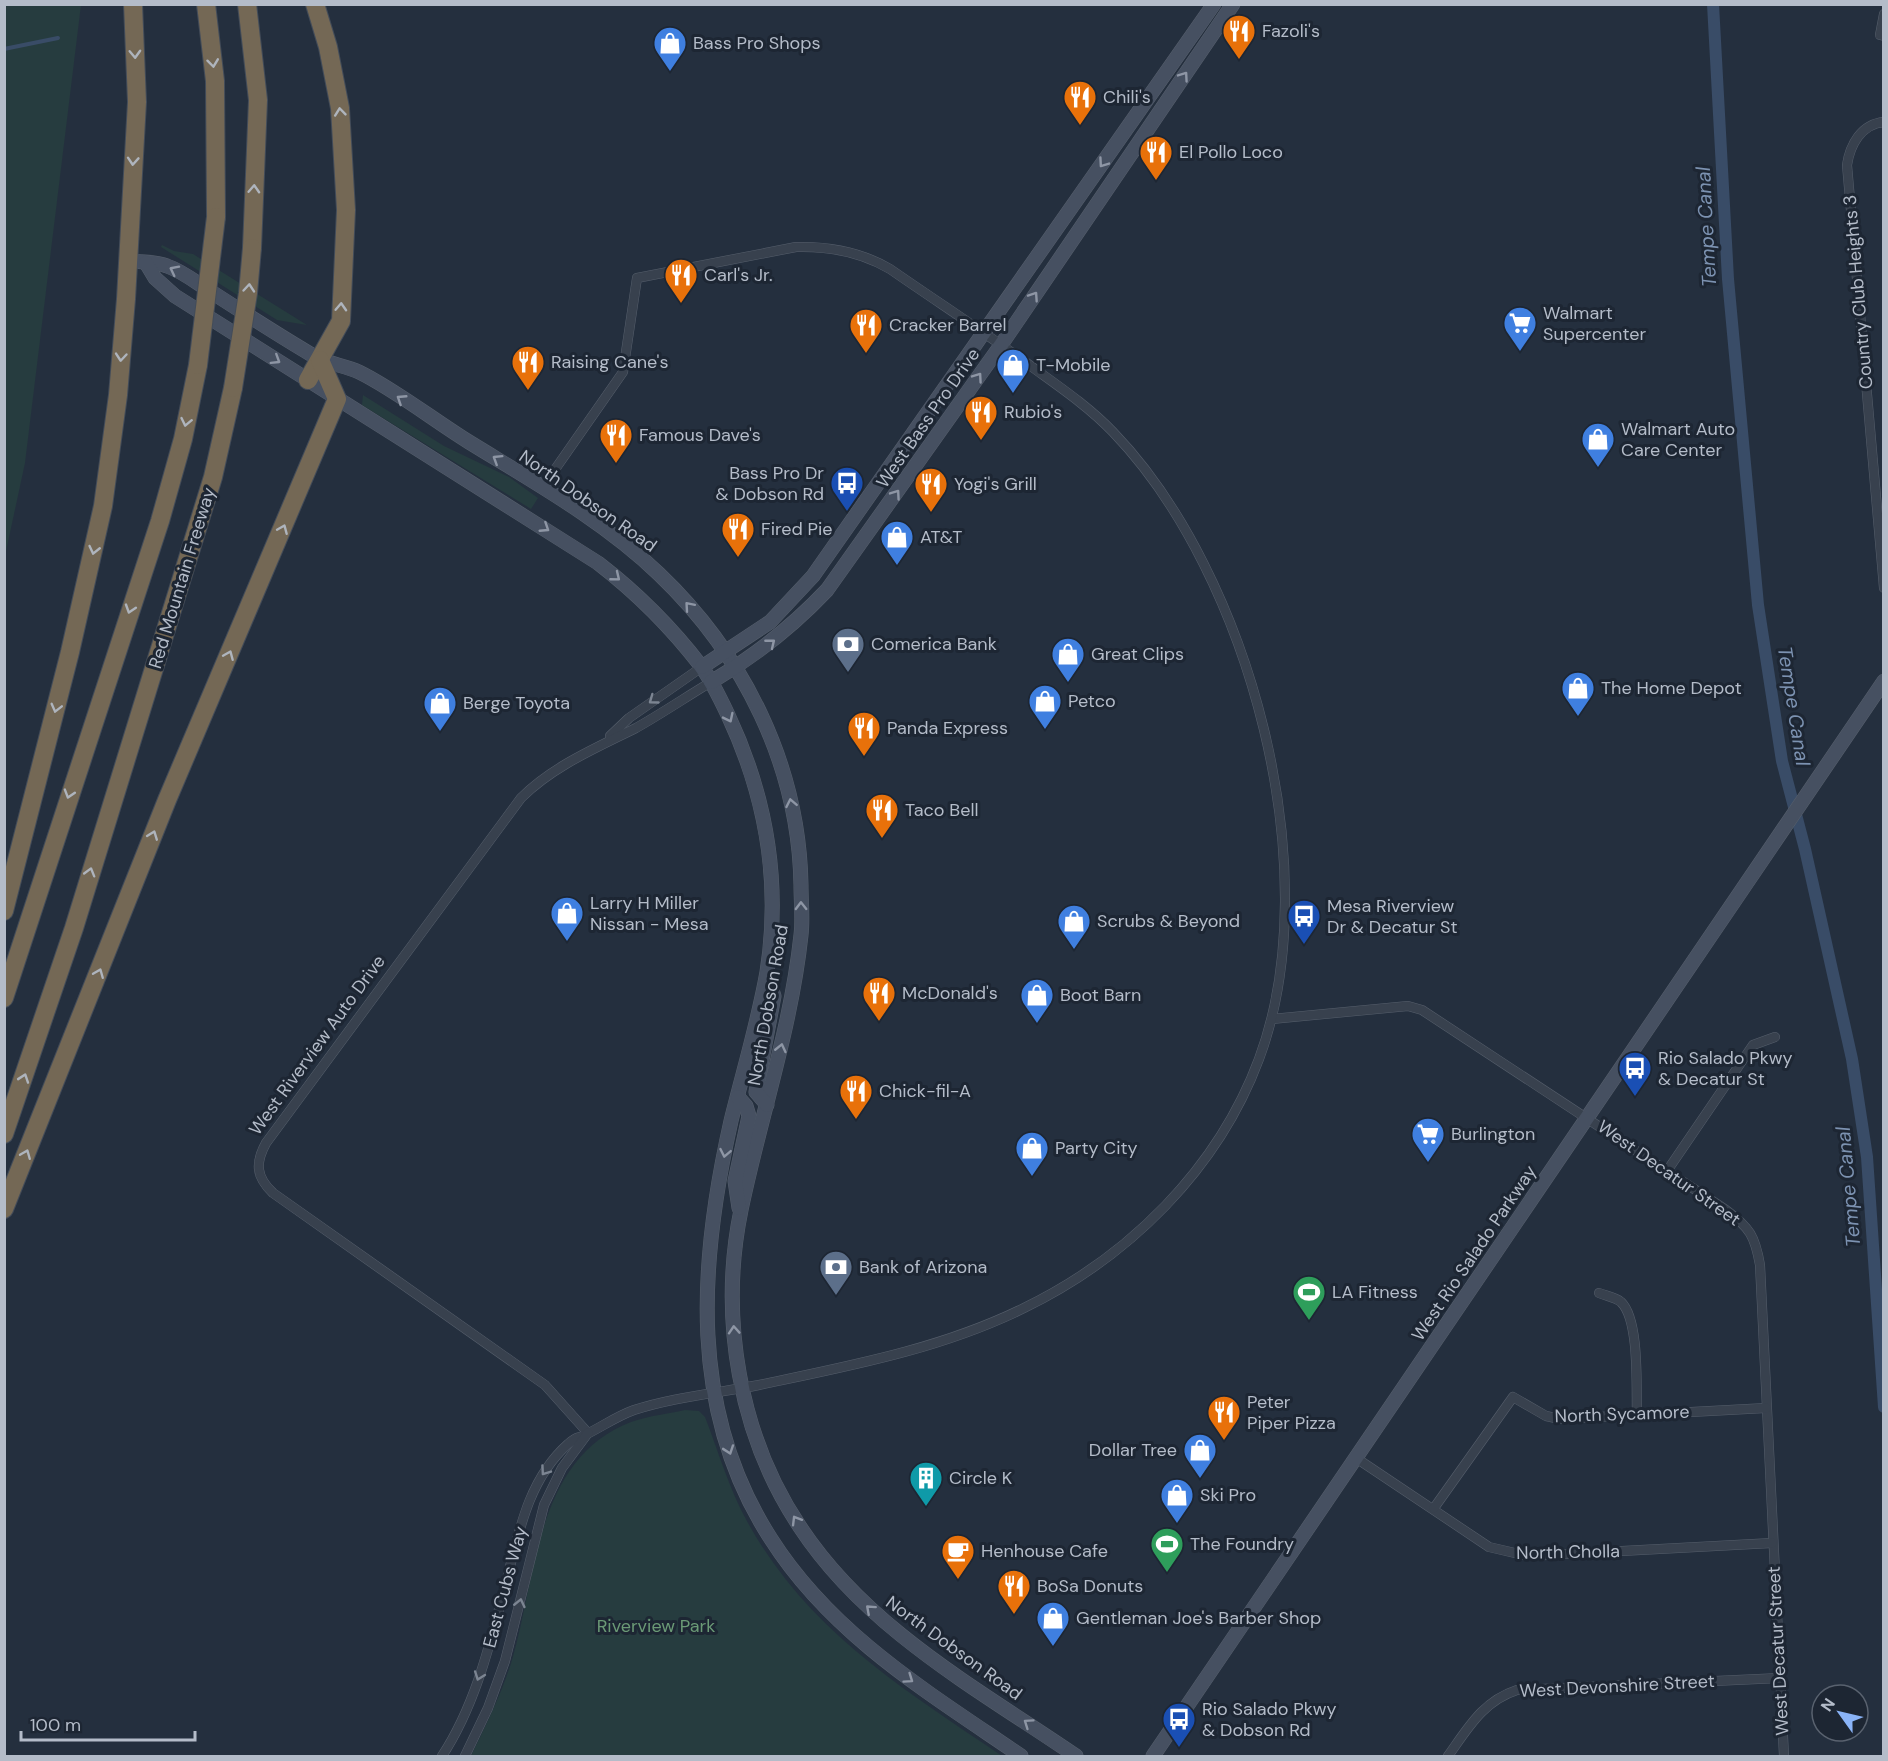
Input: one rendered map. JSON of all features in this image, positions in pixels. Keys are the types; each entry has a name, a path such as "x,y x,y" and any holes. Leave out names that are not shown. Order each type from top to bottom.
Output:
{"highway":[{"path":"4,911 99,526 137,262 137,102 133,4"},
{"path":"4,998 160,521 183,439 198,365 216,217 215,81 206,4"},
{"name":"Red Mountain Freeway","path":"4,1134 74,928 213,477 233,388 248,293 252,248 258,100 246,4"},
{"path":"308,380 341,321 345,189 339,99 328,47 315,4"},
{"path":"4,1209 167,800 337,399 321,360"}],"main road":[{"name":"West Bass Pro Drive","path":"707,664 770,622 813,576 1214,4"},
{"name":"West Bass Pro Drive","path":"717,679 789,628 827,590 1001,345 1233,4"},
{"name":"North Dobson Road","path":"137,262 155,262 172,267 321,360 361,373 542,488 620,541 657,572 726,651 757,706 780,763 792,804 800,861 801,932 785,1028 740,1214 732,1290 734,1338 742,1388 751,1422 774,1483 800,1528 837,1576 864,1605 898,1634 1076,1756"},
{"name":"North Dobson Road","path":"137,262 175,296 598,563 653,610 707,664 717,679 743,747 766,830 773,892 766,973 710,1226 706,1276 708,1339 715,1394 723,1430 740,1482 769,1538 807,1590 882,1660 1021,1756"},
{"name":"West Rio Salado Parkway","path":"1153,1756 1884,681"},
{"path":"766,973 774,996 756,1092 767,1105"},
{"path":"738,1096 746,1106 749,1116 735,1181 740,1214"}],"street":[{"path":"1882,36 1884,14"},
{"name":"Country Club Heights 3","path":"1884,122 1870,126 1855,139 1849,150 1847,165 1884,588"},
{"name":"East Cubs Way","path":"442,1756 460,1723 479,1677 534,1490 561,1452 575,1438 627,1412 644,1407 715,1394 933,1345 1026,1308 1063,1287 1110,1255 1166,1206 1206,1158 1250,1082 1272,1019 1281,952 1285,883 1282,848 1274,786 1260,713 1230,618 1174,514 1120,440 1066,392 984,333 873,259 817,246 796,247 637,278 623,372 542,488"},
{"name":"West Riverview Auto Drive","path":"604,742 629,718 707,664"},
{"name":"West Riverview Auto Drive","path":"588,1433 537,1380 273,1193 259,1177 258,1165 266,1143 521,798 535,784 604,742 635,728 717,679"},
{"name":"West Decatur Street","path":"1272,1019 1416,1007 1443,1021 1745,1224 1756,1242 1760,1265 1784,1756"},
{"path":"1667,1170 1753,1045 1775,1037"},
{"path":"1599,1293 1619,1300 1628,1311 1633,1330 1638,1416"},
{"name":"North Sycamore","path":"1434,1508 1513,1397 1546,1416 1560,1419 1766,1408"},
{"name":"East Cubs Way","path":"465,1756 488,1708 505,1661 544,1505 562,1468 588,1433"},
{"name":"North Cholla","path":"1356,1458 1434,1508 1489,1547 1528,1557 1772,1543"},
{"name":"West Devonshire Street","path":"1448,1756 1487,1705 1500,1695 1517,1690 1780,1678"}],"green space":[{"path":"5,4 81,5 25,463 5,556"},
{"path":"162,245 174,251 193,254 307,325 277,320 161,247"},
{"path":"363,395 444,446 509,477 538,498 531,509 362,405"},
{"name":"Riverview Park","path":"685,1410 699,1411 705,1417 741,1510 772,1561 799,1596 860,1655 929,1707 1002,1756 471,1756 512,1660 545,1523 558,1491 575,1463 599,1439 631,1422"}],"waterway":[{"name":"Tempe Canal","path":"1713,4 1728,279 1758,605 1782,761 1805,849 1852,1059 1867,1157 1884,1407"},
{"path":"4,49 58,38"}],"place":[{"name":"Fazoli's","path":"1239,60"},
{"name":"Bass Pro Shops","path":"670,72"},
{"name":"Chili's","path":"1080,126"},
{"name":"El Pollo Loco","path":"1156,181"},
{"name":"Carl's Jr.","path":"681,304"},
{"name":"Walmart Supercenter","path":"1520,352"},
{"name":"Cracker Barrel","path":"866,354"},
{"name":"Raising Cane's","path":"528,391"},
{"name":"T-Mobile","path":"1013,394"},
{"name":"Rubio's","path":"981,441"},
{"name":"Famous Dave's","path":"616,464"},
{"name":"Walmart Auto Care Center","path":"1598,468"},
{"name":"Bass Pro Dr & Dobson Rd","path":"847,512"},
{"name":"Yogi's Grill","path":"931,513"},
{"name":"Fired Pie","path":"738,558"},
{"name":"AT&T","path":"897,566"},
{"name":"Comerica Bank","path":"848,673"},
{"name":"Great Clips","path":"1068,683"},
{"name":"The Home Depot","path":"1578,717"},
{"name":"Petco","path":"1045,730"},
{"name":"Berge Toyota","path":"440,732"},
{"name":"Panda Express","path":"864,757"},
{"name":"Taco Bell","path":"882,839"},
{"name":"Larry H Miller Nissan - Mesa","path":"567,942"},
{"name":"Mesa Riverview Dr & Decatur St","path":"1304,945"},
{"name":"Scrubs & Beyond","path":"1074,950"},
{"name":"McDonald's","path":"879,1022"},
{"name":"Boot Barn","path":"1037,1024"},
{"name":"Rio Salado Pkwy & Decatur St","path":"1635,1097"},
{"name":"Chick-fil-A","path":"856,1120"},
{"name":"Burlington","path":"1428,1163"},
{"name":"Party City","path":"1032,1177"},
{"name":"Bank of Arizona","path":"836,1296"},
{"name":"LA Fitness","path":"1309,1321"},
{"name":"Peter Piper Pizza","path":"1224,1441"},
{"name":"Dollar Tree","path":"1200,1479"},
{"name":"Circle K","path":"926,1507"},
{"name":"Ski Pro","path":"1177,1524"},
{"name":"The Foundry","path":"1167,1573"},
{"name":"Henhouse Cafe","path":"958,1580"},
{"name":"BoSa Donuts","path":"1014,1615"},
{"name":"Gentleman Joe's Barber Shop","path":"1053,1647"},
{"name":"Rio Salado Pkwy & Dobson Rd","path":"1179,1748"}]}
